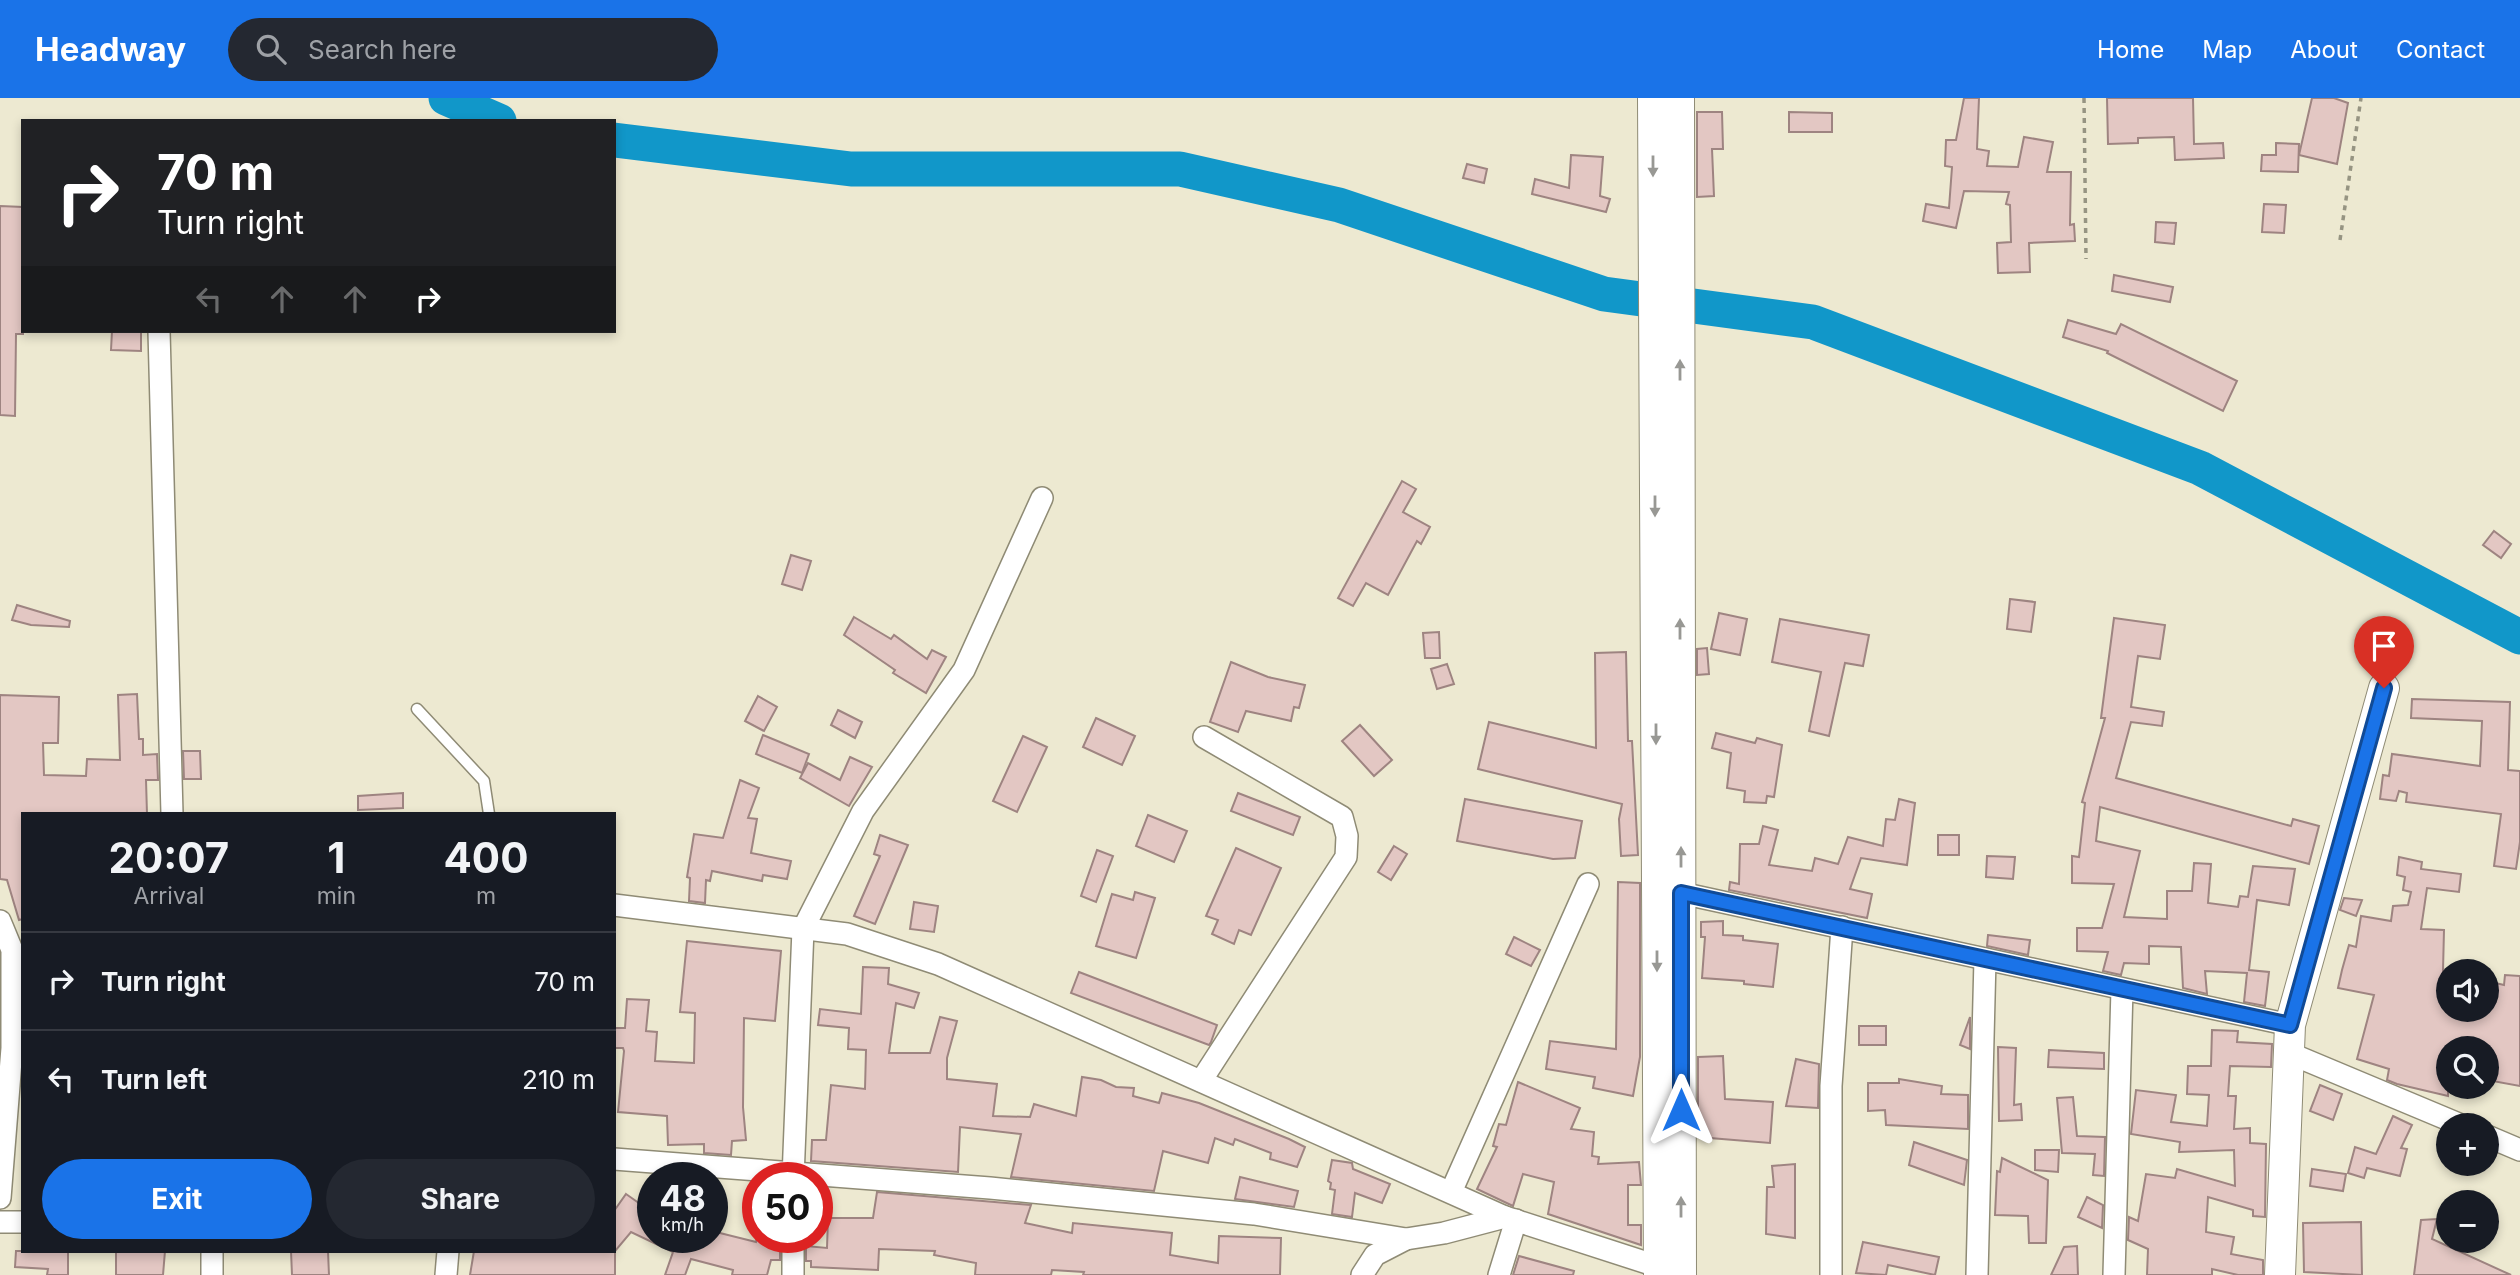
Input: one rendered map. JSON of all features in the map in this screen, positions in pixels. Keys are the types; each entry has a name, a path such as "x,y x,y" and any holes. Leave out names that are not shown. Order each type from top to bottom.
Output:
{"main road":[{"path":"1653,98 1667,237"},
{"path":"1673,1273 1667,237 1679,98"},
{"path":"1667,438 1681,893 1673,1273"},
{"path":"2280,1275 2289,1039 2384,688"}],"street":[{"path":"159,333 172,812"},
{"path":"794,1162 803,929 863,811 964,670 1042,498"},
{"path":"1201,1081 1346,857 1342,817 1204,737"},
{"path":"1451,1192 1588,884"},
{"path":"1681,893 2122,989 2289,1039 2437,1113"},
{"path":"616,905 848,934 938,964 1510,1218 1673,1273"},
{"path":"0,921 12,950 10,1096 0,1198"},
{"path":"1831,1275 1831,1086 1842,928"},
{"path":"1977,1275 1985,959"},
{"path":"2114,1275 2122,989"},
{"path":"2499,1141 2520,1150"},
{"path":"616,1160 742,1171"},
{"path":"833,1178 990,1188 1254,1214 1406,1239 1510,1218"},
{"path":"1499,1275 1510,1218"},
{"path":"0,1222 21,1222"},
{"path":"1362,1275 1375,1255 1406,1239"},
{"path":"212,1253 212,1275"},
{"path":"446,1275 448,1253"},
{"path":"793,1253 793,1275"}],"lane":[{"path":"416,709 484,781 489,812"}],"path":[{"path":"2084,98 2086,259"},
{"path":"2340,240 2361,98"}],"building":[{"path":"1964,98 1979,98 1977,149 1989,151 1987,166 2018,167 2024,137 2053,142 2047,172 2071,172 2070,225 2074,224 2075,241 2029,243 2030,272 1998,273 1997,243 2011,242 2010,205 2006,204 2009,192 1964,191 1956,228 1923,221 1926,204 1949,208 1952,167 1945,166 1946,140 1956,140"},
{"path":"2107,98 2193,98 2194,144 2223,143 2224,158 2175,160 2174,137 2138,138 2138,143 2108,144"},
{"path":"2312,98 2334,98 2348,103 2337,164 2299,155"},
{"path":"1697,112 1722,112 1723,149 1712,149 1714,196 1697,197"},
{"path":"1789,112 1832,113 1832,132 1789,132"},
{"path":"2276,143 2299,144 2298,172 2261,171 2262,155 2276,155"},
{"path":"1571,155 1603,157 1600,196 1610,199 1606,212 1532,194 1535,179 1569,188"},
{"path":"1467,164 1487,169 1484,183 1463,178"},
{"path":"2264,204 2286,205 2284,233 2262,232"},
{"path":"0,206 21,207 23,334 16,334 15,416 0,415"},
{"path":"2156,222 2176,223 2174,244 2155,242"},
{"path":"2114,275 2173,287 2170,302 2112,291"},
{"path":"2068,320 2116,334 2121,324 2237,381 2223,411 2107,353 2108,351 2063,337"},
{"path":"112,333 141,333 141,351 111,350"},
{"path":"1402,481 1416,489 1403,512 1430,527 1421,544 1417,541 1388,595 1366,583 1353,606 1338,598"},
{"path":"2494,531 2511,544 2501,558 2483,545"},
{"path":"791,555 811,561 802,590 782,584"},
{"path":"2010,599 2035,602 2031,632 2007,629"},
{"path":"17,605 70,621 69,627 31,625 12,620"},
{"path":"1719,613 1747,619 1740,655 1711,649"},
{"path":"854,617 891,639 894,635 927,659 932,650 946,657 926,693 893,673 895,670 844,635"},
{"path":"2114,618 2165,625 2160,659 2138,656 2131,707 2164,712 2162,726 2131,722 2116,778 2291,826 2293,819 2319,826 2309,864 2100,807 2096,841 2140,851 2124,917 2167,919 2167,891 2192,891 2194,863 2211,864 2208,903 2238,907 2240,896 2248,897 2253,866 2295,869 2289,905 2257,900 2249,970 2269,972 2265,1006 2244,1002 2247,973 2205,971 2207,994 2183,988 2181,947 2149,946 2149,964 2124,963 2121,975 2103,971 2108,952 2077,951 2077,928 2102,928 2114,884 2072,883 2072,856 2079,857 2085,803 2082,802 2105,718 2101,718"},
{"path":"1780,619 1869,635 1863,666 1845,663 1829,736 1809,731 1821,672 1772,662"},
{"path":"1439,632 1440,658 1425,658 1423,633"},
{"path":"1707,648 1709,674 1697,675 1697,649"},
{"path":"1626,652 1628,741 1632,741 1638,855 1621,856 1619,819 1622,804 1478,769 1489,722 1596,748 1595,653"},
{"path":"1231,662 1268,677 1305,685 1299,708 1294,707 1291,721 1246,711 1238,732 1210,722"},
{"path":"1447,664 1454,684 1437,689 1431,669"},
{"path":"137,694 139,739 143,739 143,755 157,754 158,780 146,780 147,812 21,812 19,920 7,880 0,879 0,695 59,697 58,743 43,743 44,775 86,776 87,759 120,760 118,695"},
{"path":"758,696 777,707 764,731 745,721"},
{"path":"2412,699 2510,702 2508,770 2520,771 2520,842 2516,869 2494,866 2501,814 2406,802 2407,793 2399,791 2396,801 2380,799 2383,775 2389,776 2392,754 2480,766 2482,721 2411,718"},
{"path":"838,710 862,722 855,738 831,725"},
{"path":"1096,718 1135,736 1122,765 1083,747"},
{"path":"1360,725 1392,760 1374,776 1342,741"},
{"path":"1716,733 1755,743 1757,738 1782,745 1774,797 1767,796 1766,803 1744,802 1745,791 1727,788 1731,753 1712,748"},
{"path":"763,735 809,754 802,773 756,754"},
{"path":"1023,736 1047,747 1017,812 993,801"},
{"path":"183,751 200,751 201,779 184,779"},
{"path":"850,757 872,767 849,806 800,778 808,763 840,780"},
{"path":"740,780 759,788 748,818 757,819 751,853 791,861 787,879 763,875 762,881 712,871 710,881 706,880 705,903 689,901 690,878 687,877 694,834 723,838"},
{"path":"403,793 403,808 358,810 358,796"},
{"path":"1238,793 1300,817 1293,835 1231,811"},
{"path":"1465,799 1582,821 1575,858 1553,859 1457,841"},
{"path":"1899,799 1915,803 1907,865 1861,858 1850,889 1872,894 1867,918 1729,890 1730,882 1739,884 1740,844 1759,844 1763,826 1778,830 1769,865 1812,871 1815,858 1838,864 1848,837 1883,846 1886,819 1895,820"},
{"path":"1148,815 1187,831 1174,862 1136,846"},
{"path":"880,835 908,845 875,924 854,916 880,856 874,854"},
{"path":"1938,835 1959,835 1959,855 1938,855"},
{"path":"1394,846 1407,854 1391,880 1378,872"},
{"path":"1236,848 1281,868 1251,935 1239,930 1234,944 1212,934 1218,920 1206,916"},
{"path":"1097,850 1113,856 1096,902 1081,896"},
{"path":"1987,856 2015,857 2013,879 1986,877"},
{"path":"2399,857 2422,862 2421,869 2461,874 2459,892 2427,888 2421,929 2444,930 2443,959 2436,959 2436,1022 2499,1022 2499,984 2504,985 2505,975 2520,976 2520,1086 2499,1082 2499,1036 2436,1036 2436,1093 2387,1080 2389,1069 2357,1059 2374,995 2338,988 2349,945 2356,947 2361,916 2391,921 2393,906 2408,905 2411,892 2403,890 2405,877 2397,875"},
{"path":"1618,882 1640,883 1640,1057 1633,1096 1593,1088 1595,1077 1546,1069 1550,1041 1616,1049"},
{"path":"1135,892 1155,898 1136,958 1096,946 1112,894 1133,900"},
{"path":"2344,898 2362,900 2356,916 2340,910"},
{"path":"914,902 938,906 934,932 910,929"},
{"path":"1723,921 1723,935 1743,936 1743,940 1778,944 1773,987 1744,984 1744,981 1702,978 1705,937 1701,937 1701,922"},
{"path":"1988,935 2030,940 2028,955 1987,946"},
{"path":"1514,937 1540,950 1531,966 1506,954"},
{"path":"687,941 781,951 775,1021 744,1018 743,1107 746,1140 732,1141 731,1155 704,1153 704,1144 668,1145 667,1116 618,1112 624,1051 623,1048 616,1048 616,1028 625,1028 627,999 649,1000 646,1031 657,1032 655,1061 694,1063 695,1013 680,1012"},
{"path":"863,967 889,968 888,984 919,993 914,1008 896,1003 889,1053 930,1053 940,1017 957,1021 947,1058 947,1079 997,1084 993,1116 1030,1117 1034,1104 1076,1116 1082,1077 1101,1080 1116,1087 1134,1088 1133,1096 1159,1103 1162,1093 1199,1103 1305,1147 1297,1167 1270,1159 1271,1153 1235,1139 1233,1145 1215,1138 1208,1163 1163,1151 1154,1191 1011,1177 1021,1134 960,1127 958,1172 811,1161 812,1140 826,1140 831,1085 865,1089 866,1050 848,1049 849,1028 818,1025 820,1009 861,1014"},
{"path":"1079,972 1217,1025 1211,1042 1209,1045 1071,993"},
{"path":"1970,1017 1970,1049 1960,1045"},
{"path":"1859,1026 1886,1026 1886,1045 1859,1045"},
{"path":"2212,1030 2238,1031 2237,1042 2272,1044 2271,1067 2230,1066 2228,1096 2236,1096 2234,1129 2250,1128 2250,1143 2266,1144 2265,1217 2253,1216 2253,1210 2208,1197 2206,1232 2234,1237 2231,1254 2263,1260 2263,1275 2238,1275 2212,1269 2212,1275 2147,1275 2148,1249 2128,1240 2129,1217 2138,1221 2146,1174 2175,1178 2177,1169 2235,1186 2234,1150 2179,1152 2180,1142 2131,1134 2136,1090 2176,1095 2171,1122 2207,1126 2209,1095 2187,1094 2188,1066 2211,1066"},
{"path":"1998,1047 2016,1048 2014,1105 2021,1104 2022,1120 1999,1121"},
{"path":"2049,1050 2104,1053 2104,1069 2048,1067"},
{"path":"1723,1056 1725,1099 1773,1102 1770,1143 1698,1137 1698,1057"},
{"path":"1796,1059 1819,1064 1818,1108 1786,1106"},
{"path":"1899,1079 1942,1086 1941,1094 1968,1095 1968,1129 1886,1125 1885,1110 1868,1111 1868,1083 1899,1083"},
{"path":"1518,1082 1580,1108 1571,1129 1594,1132 1592,1156 1599,1157 1598,1164 1639,1162 1641,1185 1628,1185 1628,1225 1641,1225 1641,1245 1548,1214 1554,1182 1523,1174 1513,1206 1477,1189 1497,1147 1493,1146 1499,1124 1506,1125"},
{"path":"2320,1085 2342,1094 2333,1120 2310,1111"},
{"path":"2073,1097 2077,1136 2105,1137 2104,1176 2093,1175 2095,1154 2062,1153 2057,1098"},
{"path":"2393,1116 2412,1125 2401,1148 2407,1149 2400,1176 2367,1168 2364,1178 2348,1173 2355,1147 2376,1154"},
{"path":"1914,1142 1967,1160 1964,1185 1909,1165"},
{"path":"2035,1150 2059,1150 2058,1172 2035,1170"},
{"path":"2002,1158 2048,1180 2046,1243 2029,1243 2028,1216 1995,1215 1997,1171 2000,1172"},
{"path":"1332,1160 1352,1163 1353,1169 1390,1184 1382,1203 1355,1193 1352,1217 1332,1214 1335,1190 1330,1189 1331,1183 1328,1181"},
{"path":"1795,1164 1795,1238 1766,1234 1767,1187 1774,1187 1772,1166"},
{"path":"2312,1169 2346,1174 2343,1191 2310,1186"},
{"path":"1240,1177 1298,1191 1294,1207 1235,1199"},
{"path":"877,1192 1031,1205 1025,1223 1072,1233 1073,1223 1172,1233 1170,1255 1218,1263 1219,1236 1281,1238 1280,1275 1083,1275 1084,1272 1052,1270 1051,1275 975,1275 976,1263 934,1255 935,1251 879,1249 878,1270 811,1267 811,1261 806,1261 806,1253 833,1253 833,1218 873,1218"},
{"path":"626,1194 637,1202 637,1235 631,1232 616,1250 616,1208"},
{"path":"2087,1197 2103,1205 2102,1228 2078,1217"},
{"path":"2436,1219 2432,1239 2436,1241 2436,1253 2463,1253 2511,1275 2414,1275 2421,1220"},
{"path":"2361,1222 2362,1275 2304,1272 2303,1223"},
{"path":"728,1235 742,1238 742,1253 780,1253 780,1260 771,1260 767,1275 732,1275 733,1270 691,1259 685,1275 665,1275 673,1253 728,1253"},
{"path":"1863,1242 1939,1257 1935,1275 1888,1265 1886,1275 1856,1273"},
{"path":"2077,1246 2078,1275 2051,1275 2064,1247"},
{"path":"16,1251 68,1253 68,1275 47,1275 48,1269 15,1267"},
{"path":"116,1253 165,1253 163,1275 116,1275"},
{"path":"291,1253 328,1253 329,1275 292,1275"},
{"path":"474,1253 615,1253 615,1275 470,1275"},
{"path":"1519,1256 1574,1271 1573,1275 1513,1275"}],"waterway":[{"path":"446,98 494,119"},
{"path":"616,140 851,169 1180,169 1339,205 1604,294 1813,322 2200,468 2520,637"}],"route":[{"path":"1681,1110 1681,893 2290,1025 2384,688"}]}
